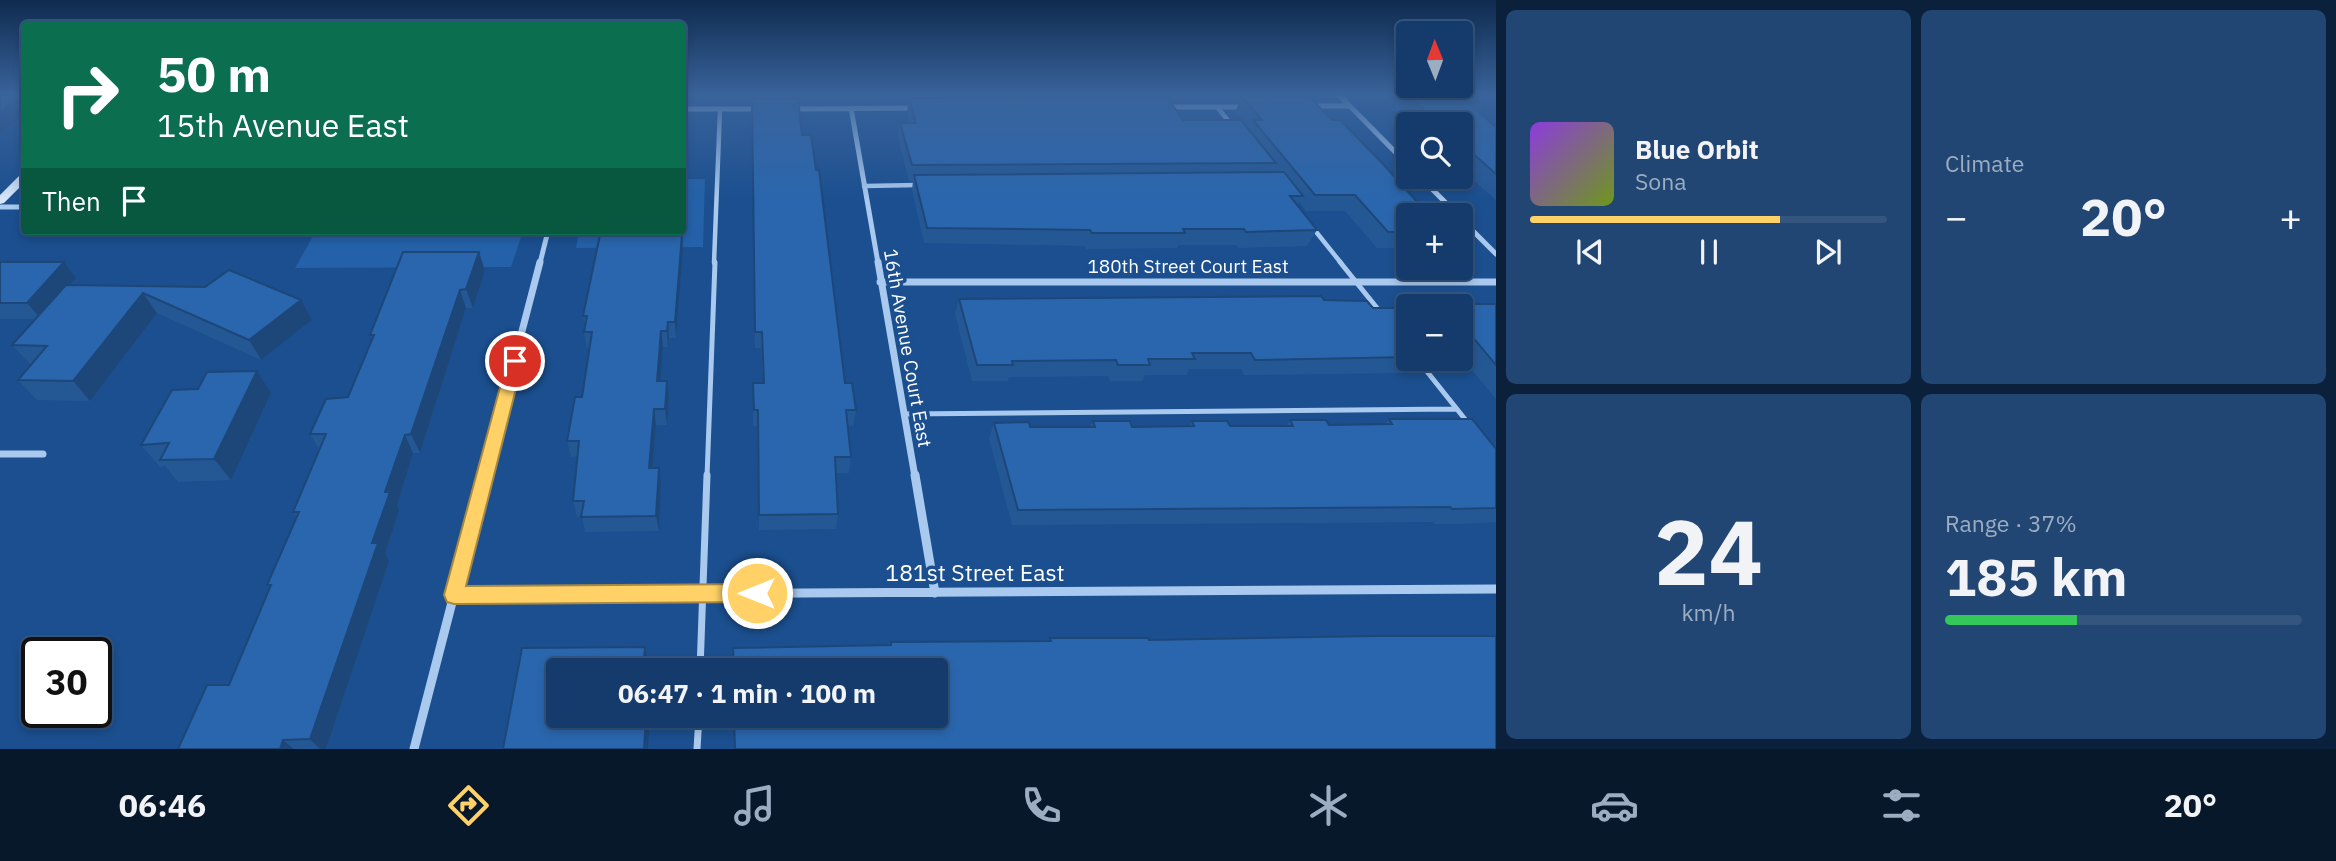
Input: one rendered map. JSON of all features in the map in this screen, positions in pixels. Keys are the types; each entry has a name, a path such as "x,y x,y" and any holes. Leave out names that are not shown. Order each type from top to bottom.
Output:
{"street":[{"name":"16th Avenue Court East","path":"855,130 935,593"},
{"path":"1374,130 1396,153"},
{"path":"0,201 21,180"},
{"path":"1432,189 1445,203"},
{"path":"0,207 21,207"},
{"path":"1473,231 1496,254"},
{"path":"414,749 547,235"},
{"name":"180th Street Court East","path":"880,282 1496,282"},
{"path":"0,454 43,454"},
{"name":"181st Street East","path":"454,595 1496,589"}],"lane":[{"path":"701,658 719,130"},
{"path":"864,186 929,185"},
{"path":"1309,222 1387,321"},
{"path":"1426,371 1472,429"},
{"path":"904,414 1456,409"},
{"path":"697,749 698,728"}],"shaded area":[{"path":"686,179 705,179 703,247 576,248 578,235 686,235"},
{"path":"314,235 522,235 511,267 295,268"}],"building":[{"path":"752,130 801,130 802,135 811,135 816,170 819,170 845,383 852,383 856,410 846,410 851,457 835,457 838,514 759,515 758,410 754,410 753,383 764,383 762,332 755,332"},
{"path":"902,130 1249,130 1276,163 912,165"},
{"path":"1261,130 1350,130 1396,178 1396,189 1406,189 1418,203 1396,203 1396,232 1388,232 1355,195 1315,195"},
{"path":"1473,130 1496,130 1496,174 1473,154"},
{"path":"1284,172 1303,196 1290,196 1317,230 1246,232 1244,229 1183,229 1185,233 1092,233 1090,230 927,228 914,175"},
{"path":"600,235 682,235 675,322 668,322 667,331 661,331 657,381 667,381 665,409 654,409 649,468 659,468 656,516 581,517 584,501 573,501 579,441 567,441 575,397 582,397 592,332 584,332 587,316 583,316"},
{"path":"403,252 479,252 466,289 460,290 411,434 405,435 385,492 390,492 372,543 378,543 310,739 283,740 280,749 178,749 207,685 229,685 271,585 267,585 299,512 293,512 326,434 310,434 326,399 348,397 374,335 370,335"},
{"path":"0,262 64,262 27,303 0,303"},
{"path":"229,270 301,300 249,340 143,293 73,381 18,380 47,346 12,345 66,285 205,287"},
{"path":"1321,296 1324,300 1367,301 1373,308 1396,310 1396,357 1255,360 1251,353 1192,353 1195,359 1148,359 1150,365 1118,365 1116,360 1012,361 1013,365 977,365 959,299"},
{"path":"1473,304 1496,304 1496,365 1473,337"},
{"path":"257,371 214,459 160,460 169,443 141,445 172,390 198,389 207,372"},
{"path":"1389,419 1472,419 1496,449 1496,508 1018,510 994,423 1029,422 1030,427 1095,427 1093,421 1130,421 1132,427 1194,426 1192,421 1227,421 1230,426 1293,426 1290,420 1326,420 1329,425 1392,424"},
{"path":"1496,636 1496,749 735,749 734,728 948,728 948,658 733,658 733,648 891,645 891,642 1051,641 1050,638 1149,640"},
{"path":"645,647 644,658 546,658 546,728 645,728 644,749 503,749 522,648"}],"route":[{"path":"515,361 454,595 757,593"}]}
